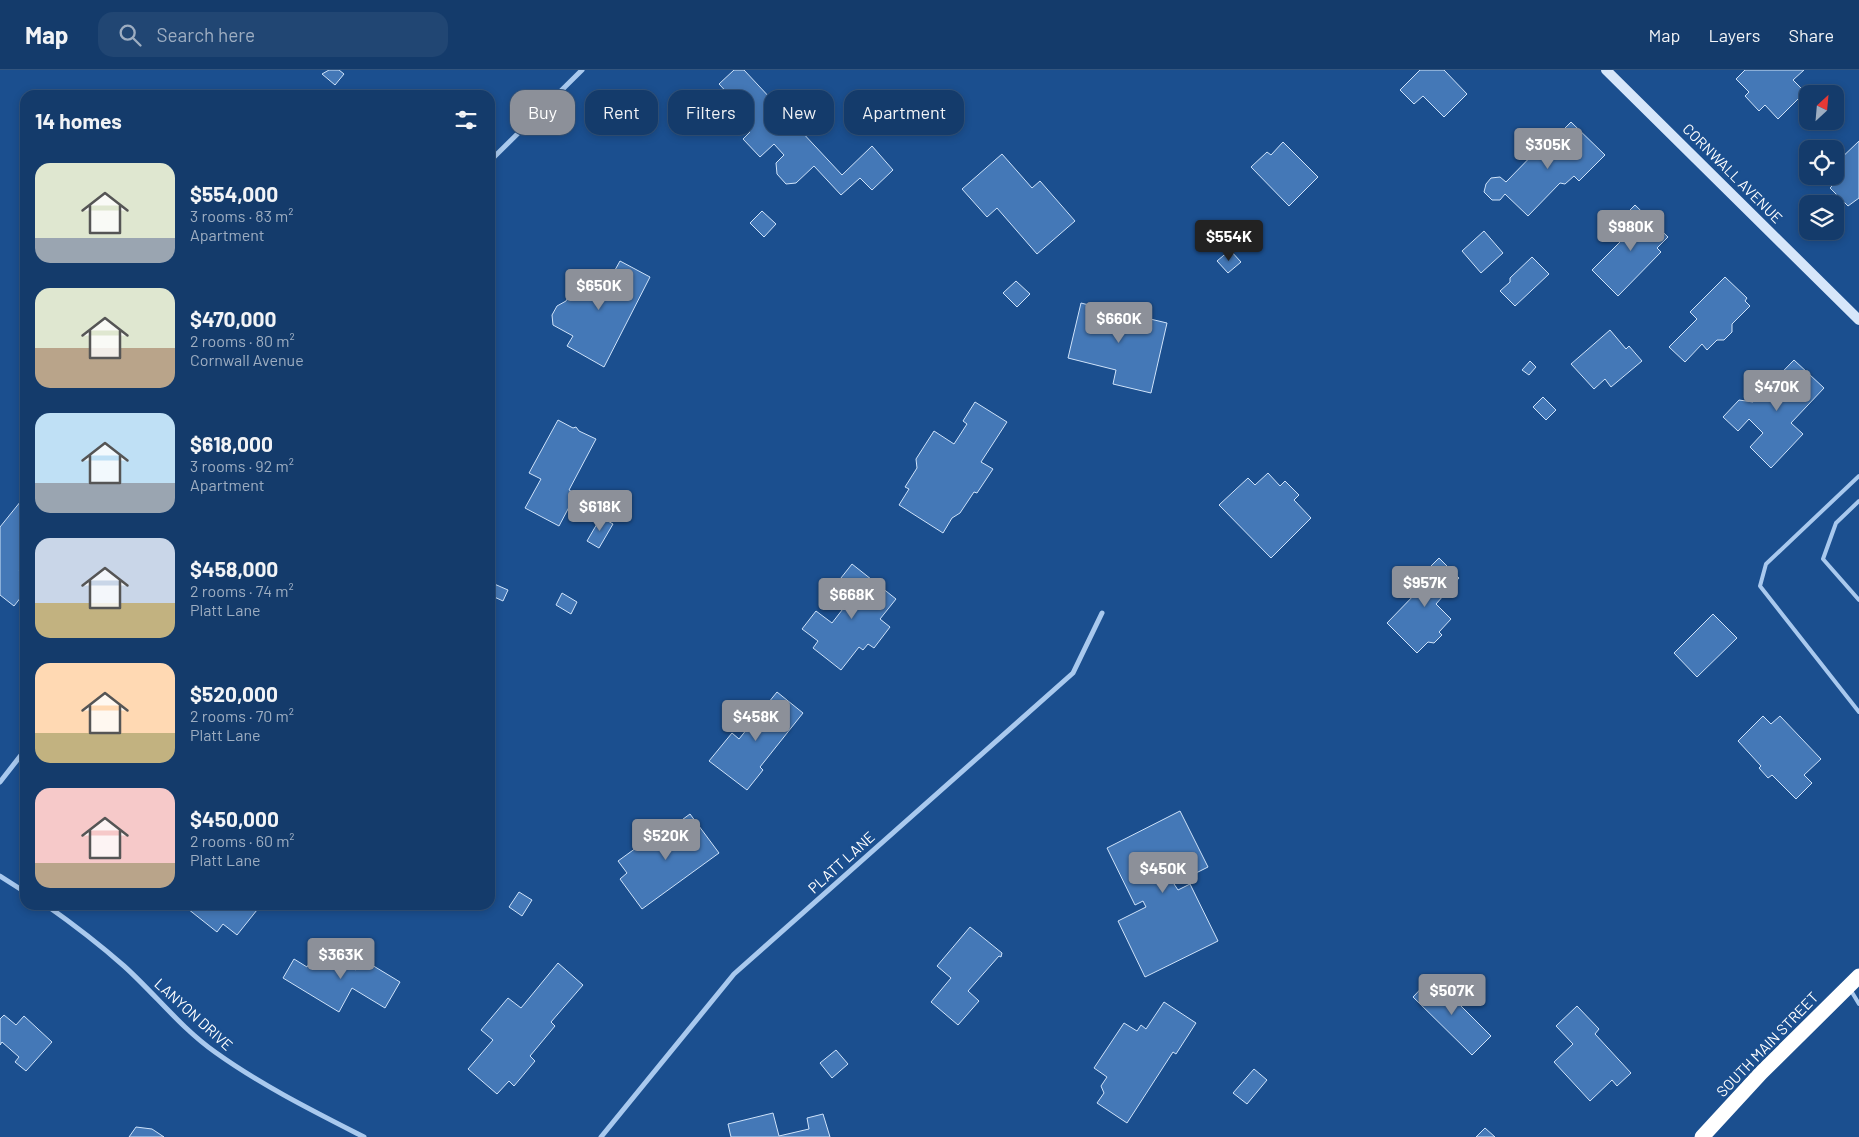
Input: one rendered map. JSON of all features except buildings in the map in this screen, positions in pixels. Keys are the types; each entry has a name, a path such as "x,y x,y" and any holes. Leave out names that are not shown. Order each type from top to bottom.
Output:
{"highway":[{"name":"SOUTH MAIN STREET","path":"1702,1137 1761,1073 1854,981"}],"street":[{"path":"495,156 582,70"},
{"name":"CORNWALL AVENUE","path":"1606,70 1859,320"},
{"name":"PLATT LANE","path":"601,1137 734,974 1073,673 1102,613"},
{"path":"0,782 20,756"},
{"path":"0,876 20,889"},
{"name":"LANYON DRIVE","path":"53,910 78,927 124,967 173,1016 214,1052 262,1083 364,1137"}],"lane":[{"path":"1859,476 1766,564 1760,586 1859,712"},
{"path":"1859,501 1836,523 1823,559 1859,600"},
{"path":"1854,981 1859,1004"}]}
